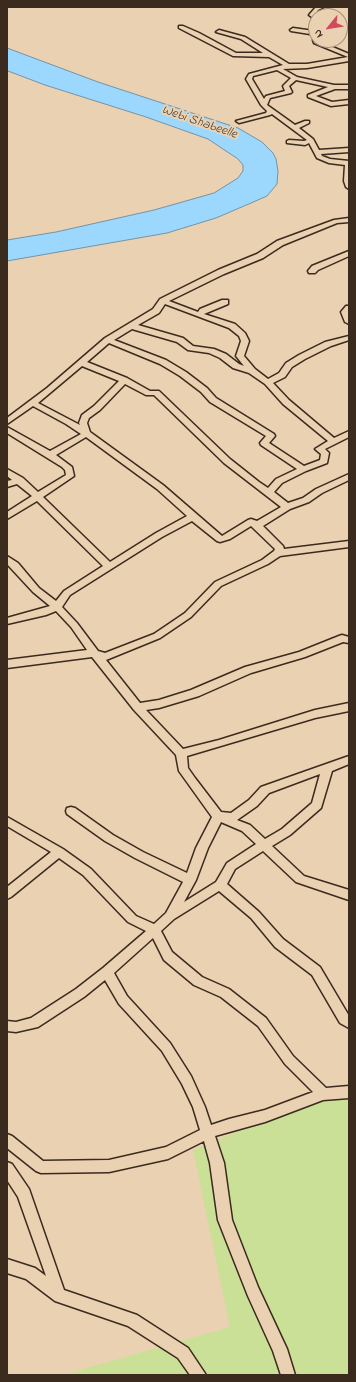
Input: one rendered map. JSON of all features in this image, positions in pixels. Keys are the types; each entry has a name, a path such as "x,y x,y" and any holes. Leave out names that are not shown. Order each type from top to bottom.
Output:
{"street":[{"path":"181,27 235,54 269,55"},
{"path":"293,30 308,32"},
{"path":"208,41 223,32 243,38 288,66"},
{"path":"328,48 349,58"},
{"path":"349,58 307,66 288,66 277,68 251,75 249,79 264,105 311,140 319,157 329,161 349,163 347,181 349,187"},
{"path":"277,68 294,78 334,87 349,87"},
{"path":"264,105 268,98 289,92 286,86 294,78"},
{"path":"334,87 310,96 335,104 349,102"},
{"path":"239,121 268,114 271,110"},
{"path":"295,127 307,122"},
{"path":"289,142 305,143 311,140"},
{"path":"317,152 349,150"},
{"path":"7,422 34,403 108,340 156,310 163,300 221,272 260,256 280,243 336,221 349,220"},
{"path":"312,272 315,268 349,253"},
{"path":"163,300 199,315 232,326 245,341 240,356 252,371 268,382 286,402 333,441"},
{"path":"199,315 203,311 225,302"},
{"path":"349,308 345,312 349,322"},
{"path":"132,326 180,340 191,348 211,351 223,356 236,366 252,371"},
{"path":"268,382 282,375 289,365 302,357 328,344 349,338"},
{"path":"108,340 163,362 183,374 204,390 213,400 271,436 264,443 303,469"},
{"path":"81,363 124,380 149,393 156,393 227,461 287,507"},
{"path":"86,434 82,423 85,417 97,408 124,380"},
{"path":"34,403 69,422 160,487 220,539 227,537 251,522 258,526 280,548 278,553"},
{"path":"7,430 65,465 69,469 70,476 7,516"},
{"path":"50,455 86,434"},
{"path":"269,492 279,481 303,469 324,462 325,454 319,449 349,434"},
{"path":"7,472 20,480 37,498 110,566"},
{"path":"258,526 287,507 306,500 319,491 349,477"},
{"path":"7,484 20,480"},
{"path":"7,621 46,612 57,607 67,593 159,535 193,517"},
{"path":"7,664 94,652 105,657 157,636 188,615 218,584 265,562 278,553 349,544"},
{"path":"7,559 15,565 36,590 57,607 74,625 138,707 181,754 183,768 187,775 218,816 246,828 300,879 349,895"},
{"path":"138,707 159,704 194,693 248,670 302,655 342,638 349,640"},
{"path":"181,754 219,744 315,714 349,707"},
{"path":"218,816 233,817 253,802 265,790 282,782 349,760"},
{"path":"7,1026 16,1027 34,1023 80,992 107,972 170,916 220,885 230,866 286,832 317,805 327,768"},
{"path":"71,811 109,838 139,855 190,880"},
{"path":"170,916 190,880 202,848 218,816"},
{"path":"7,821 59,852 87,872 132,919 154,929 168,956 198,981 225,993 262,1022 289,1060 323,1094"},
{"path":"7,894 59,852"},
{"path":"220,885 256,915 279,943 316,971 344,1019 349,1022"},
{"path":"107,972 123,1000 166,1047 187,1080 199,1107 217,1162 225,1220 253,1291 280,1349 288,1375"},
{"path":"7,1140 41,1167 109,1166 168,1153 207,1133 229,1124 265,1116 323,1094 349,1092"},
{"path":"7,1168 24,1194 60,1296"},
{"path":"7,1266 30,1273 60,1296 132,1320 183,1353 199,1375"}],"green space":[{"path":"349,1086 349,1375 63,1375 230,1327 193,1150"}],"water":[{"name":"Webi Shabeelle","path":"7,48 98,82 238,128 262,142 273,153 276,159 278,171 277,184 267,196 216,218 167,233 7,261 7,240 56,232 154,210 214,193 238,178 243,171 243,165 238,159 208,139 146,117 45,85 8,71"}]}
